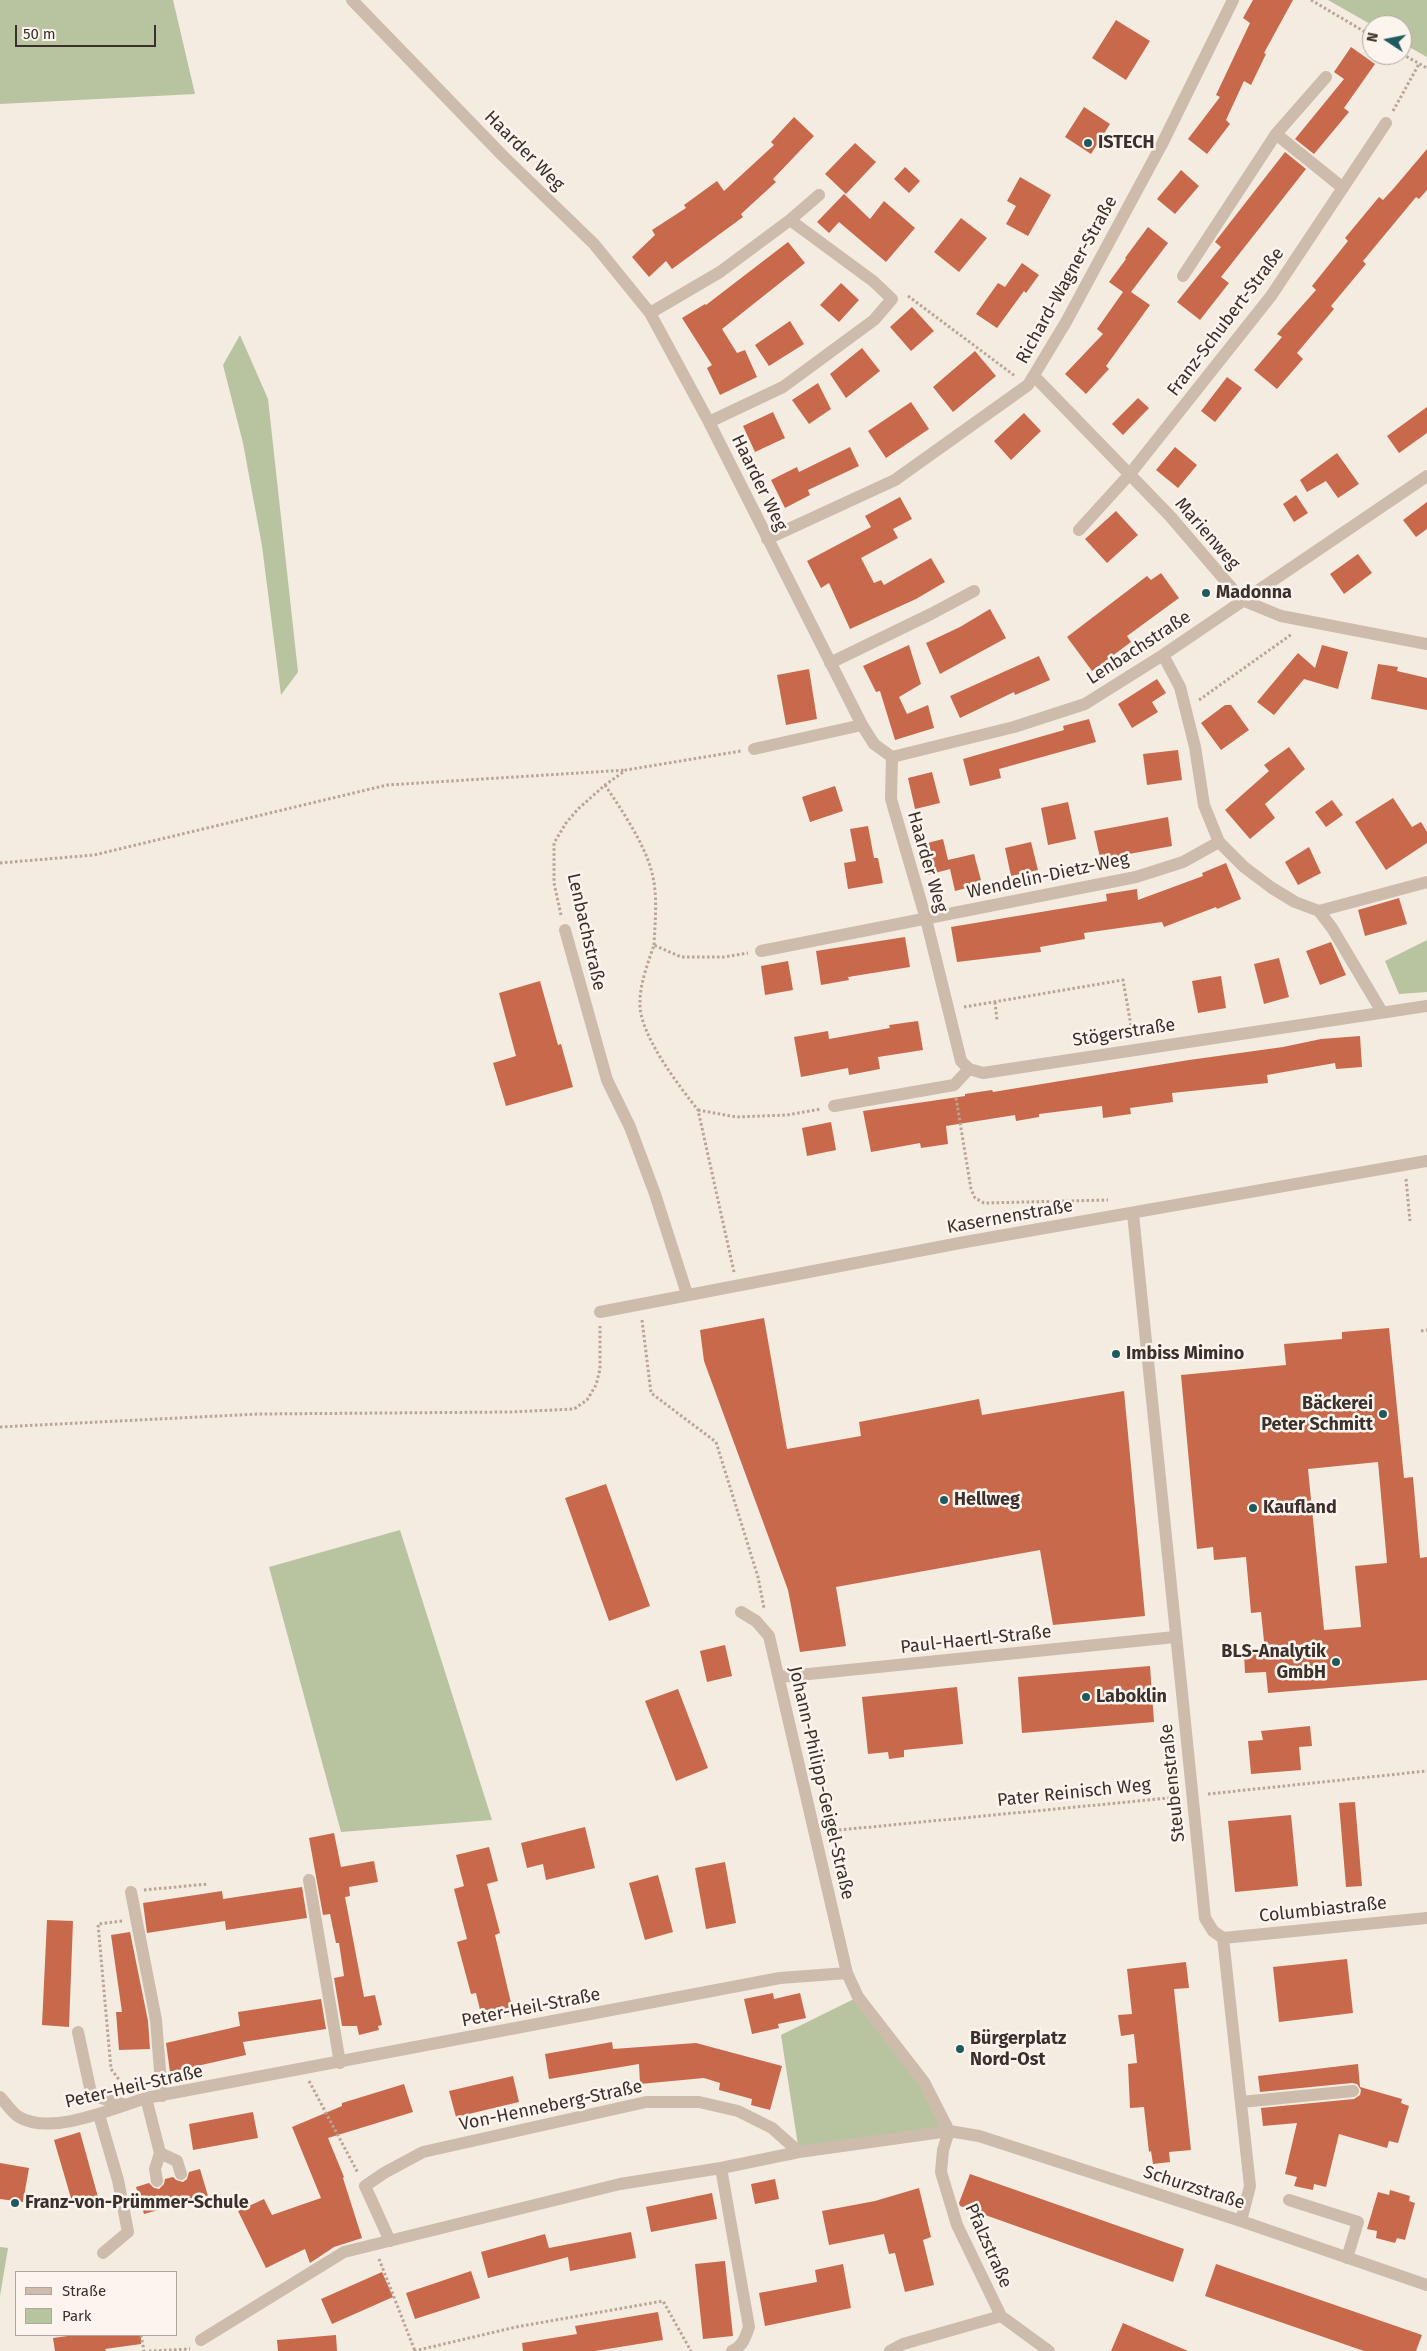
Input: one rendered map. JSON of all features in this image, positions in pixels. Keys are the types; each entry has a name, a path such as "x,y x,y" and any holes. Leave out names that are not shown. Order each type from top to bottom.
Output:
{"street":[{"name":"Haarder Weg","path":"352,0 503,156 594,244 650,313 709,422 862,725 874,744 892,757 891,799 926,919 961,1061 969,1069"},
{"name":"Richard-Wagner-Straße","path":"767,539 895,480 1031,380 1066,322 1153,161 1233,0"},
{"path":"1183,276 1276,134 1326,77"},
{"name":"Franz-Schubert-Straße","path":"1079,530 1129,475 1271,296 1386,123"},
{"path":"1276,134 1343,188"},
{"path":"650,313 720,272 790,220 819,195"},
{"path":"709,422 783,387 874,320 892,299 872,281 790,220"},
{"name":"Marienweg","path":"1031,380 1170,516 1242,600 1281,616 1427,644"},
{"name":"Lenbachstraße","path":"892,757 1014,727 1085,704 1163,655 1427,476"},
{"path":"830,663 932,614 974,591"},
{"path":"1163,655 1180,687 1204,805 1219,842 1244,867 1272,888 1295,902 1319,911 1332,928 1382,1012"},
{"path":"754,749 862,725"},
{"name":"Wendelin-Dietz-Weg","path":"761,950 1136,877 1182,862 1219,842"},
{"path":"1319,911 1427,882"},
{"name":"Lenbachstraße","path":"565,930 607,1080 630,1127 687,1294"},
{"name":"Stögerstraße","path":"969,1069 984,1072 1427,1006"},
{"path":"834,1106 954,1085 969,1069"},
{"name":"Kasernenstraße","path":"600,1312 965,1242 1117,1217 1427,1161"},
{"name":"Steubenstraße","path":"1133,1214 1205,1918 1213,1931 1223,1938"},
{"name":"Johann-Philipp-Geigel-Straße","path":"741,1612 756,1621 768,1636 780,1677 846,1973"},
{"name":"Paul-Haertl-Straße","path":"780,1677 1175,1638"},
{"path":"309,1880 340,2063"},
{"path":"131,1892 156,2020 162,2096"},
{"name":"Columbiastraße","path":"1223,1938 1427,1918"},
{"path":"1223,1938 1250,2186 1241,2221"},
{"path":"200,2344 344,2252 620,2184 721,2168 799,2152 949,2131 924,2082 858,1997 846,1973"},
{"name":"Peter-Heil-Straße","path":"0,2097 18,2116 40,2125 99,2115 136,2101 780,1978 846,1973"},
{"path":"78,2032 91,2093 97,2097 136,2101 160,2153 176,2161 181,2174"},
{"path":"1241,2102 1353,2091"},
{"name":"Von-Henneberg-Straße","path":"366,2186 384,2173 423,2152 646,2102 699,2102 738,2111 772,2128 799,2152"},
{"path":"99,2115 118,2180 128,2232 102,2253"},
{"name":"Schurzstraße","path":"949,2131 979,2136 1241,2221 1427,2286"},
{"name":"Pfalzstraße","path":"949,2131 943,2150 941,2172 957,2225 1001,2316 1049,2351"},
{"path":"158,2181 155,2169 160,2153"},
{"path":"721,2168 749,2326 745,2341 740,2347 732,2351"},
{"path":"366,2186 390,2241"},
{"path":"1290,2200 1358,2222 1347,2258"},
{"path":"890,2351 903,2344 1001,2316"}],"path":[{"path":"1311,0 1362,30"},
{"path":"1412,60 1427,68"},
{"path":"1386,123 1419,64"},
{"path":"892,299 908,296 1031,380"},
{"path":"1186,710 1309,622"},
{"name":"Lenbachstraße","path":"565,930 554,883 554,843 578,809 605,785 626,770 754,749"},
{"path":"0,863 94,855 387,785 626,770"},
{"path":"605,785 628,819 652,872 656,904 654,945 646,968 640,1003 646,1033 681,1089 698,1110 736,1285"},
{"path":"654,945 681,958 724,957 761,950"},
{"path":"948,1010 1123,980 1136,1049"},
{"path":"995,1002 997,1020"},
{"path":"954,1085 975,1198 984,1203 1109,1200 1113,1203 1117,1217"},
{"path":"698,1110 736,1117 787,1115 834,1106"},
{"path":"1404,1164 1410,1221"},
{"path":"640,1304 651,1394 716,1442 758,1577 768,1636"},
{"path":"0,1427 259,1414 510,1412 574,1408 587,1400 596,1386 600,1369 600,1312"},
{"path":"1421,1331 1427,1330"},
{"name":"Pater Reinisch Weg","path":"814,1833 1427,1771"},
{"path":"131,1892 208,1884"},
{"path":"136,2101 111,2069 98,1924 137,1919"},
{"path":"302,2070 366,2186"},
{"path":"373,2245 414,2351 516,2327 663,2301 691,2351"},
{"path":"141,2336 144,2351"},
{"path":"149,2351 200,2344"}],"green space":[{"path":"0,0 173,0 195,94 0,104"},
{"path":"1328,0 1427,0 1427,57 1412,49 1412,15 1362,15 1362,19"},
{"path":"240,335 268,399 298,672 281,695 262,546 243,443 223,365"},
{"path":"1427,940 1427,992 1399,994 1385,961"},
{"path":"400,1530 492,1820 341,1832 269,1567"},
{"path":"858,1997 924,2082 949,2131 799,2152 781,2035"},
{"path":"0,2247 8,2248 0,2296"}],"building":[{"path":"1253,0 1293,0 1264,53 1266,54 1251,85 1244,81 1226,120 1230,124 1207,154 1188,139 1220,97 1216,95 1250,23 1243,18"},
{"path":"1116,20 1150,41 1126,80 1092,58"},
{"path":"1351,47 1362,55 1362,65 1374,65 1344,108 1349,112 1314,154 1295,139 1344,79 1334,72"},
{"path":"1084,107 1110,124 1091,154 1065,137"},
{"path":"794,117 814,136 773,179 776,182 741,214 743,217 672,269 666,261 649,277 632,257 655,235 652,230 686,208 684,205 717,181 724,191 774,145 771,142"},
{"path":"855,143 876,162 846,194 825,174"},
{"path":"1427,149 1427,190 1419,199 1416,197 1363,261 1366,264 1331,306 1334,309 1297,353 1303,359 1277,389 1254,370 1282,337 1277,334 1316,290 1312,286 1348,241 1345,238 1379,197 1383,200"},
{"path":"1285,152 1306,169 1221,277 1229,283 1200,320 1177,302 1221,247 1215,242"},
{"path":"905,167 920,181 909,193 894,179"},
{"path":"1181,170 1199,186 1175,214 1157,199"},
{"path":"1020,177 1051,195 1028,236 1006,224 1016,206 1007,201"},
{"path":"844,194 870,219 884,201 915,228 886,262 839,222 829,233 817,222"},
{"path":"961,218 987,238 959,272 934,252"},
{"path":"1148,227 1168,243 1131,292 1150,305 1106,366 1109,369 1086,394 1065,374 1103,334 1097,329 1123,292 1109,282"},
{"path":"788,242 805,263 722,329 737,353 745,350 757,377 720,395 707,368 712,365 682,318 706,305"},
{"path":"1022,263 1039,275 1026,293 1024,291 997,328 976,314 998,283 1005,287"},
{"path":"841,283 859,300 839,322 820,305"},
{"path":"912,307 934,331 911,351 890,327"},
{"path":"790,321 804,344 769,366 755,345"},
{"path":"862,348 880,371 846,398 830,374"},
{"path":"975,351 996,376 953,412 933,387"},
{"path":"1227,377 1242,388 1215,422 1201,411"},
{"path":"818,383 831,409 809,424 792,400"},
{"path":"1138,398 1149,408 1123,435 1112,424"},
{"path":"911,402 929,429 886,458 868,431"},
{"path":"1427,407 1427,433 1399,453 1387,436"},
{"path":"773,412 785,438 755,452 743,426"},
{"path":"1024,413 1041,431 1011,460 994,441"},
{"path":"850,447 859,466 808,490 810,495 785,508 771,480 797,467 799,472"},
{"path":"1175,447 1197,465 1178,488 1156,470"},
{"path":"1337,453 1359,484 1338,498 1326,481 1307,492 1300,480"},
{"path":"1296,495 1308,513 1294,522 1283,504"},
{"path":"900,497 912,519 893,529 898,538 861,558 874,583 881,580 884,585 931,558 945,582 916,599 850,629 829,583 821,588 807,561 871,527 865,516"},
{"path":"1427,502 1427,529 1416,537 1403,520"},
{"path":"1116,511 1138,535 1107,563 1085,539"},
{"path":"1358,554 1372,573 1344,594 1330,574"},
{"path":"1161,573 1179,598 1127,636 1131,642 1092,671 1067,637 1147,576 1151,580"},
{"path":"990,609 1006,638 940,674 926,643 960,627"},
{"path":"909,645 921,684 899,697 907,714 928,705 934,728 895,740 880,691 876,692 863,666"},
{"path":"1322,645 1348,652 1338,689 1304,679 1274,715 1257,702 1298,653 1315,668"},
{"path":"1039,656 1050,680 1015,695 1014,692 960,718 950,696"},
{"path":"1378,664 1398,667 1397,671 1427,678 1427,710 1371,699"},
{"path":"809,669 817,719 786,725 777,675"},
{"path":"1157,679 1166,693 1152,702 1158,712 1132,728 1118,704"},
{"path":"1225,705 1231,705 1249,730 1221,750 1201,723"},
{"path":"1089,719 1096,742 999,769 1001,778 970,786 963,759 1064,730 1063,726"},
{"path":"1289,747 1305,769 1265,804 1275,818 1250,839 1225,810 1269,771 1264,765"},
{"path":"1178,750 1182,780 1147,785 1143,754"},
{"path":"932,772 940,803 915,809 908,778"},
{"path":"835,786 843,811 810,822 802,797"},
{"path":"1393,798 1412,827 1421,822 1427,832 1427,843 1386,870 1355,822"},
{"path":"1332,800 1343,815 1326,827 1315,812"},
{"path":"1068,802 1076,839 1048,845 1041,808"},
{"path":"1168,817 1172,846 1129,854 1101,862 1094,831"},
{"path":"868,826 874,858 878,858 883,883 848,889 844,863 856,861 850,829"},
{"path":"943,839 948,860 974,854 982,884 955,891 950,869 928,875 920,845"},
{"path":"1031,842 1038,870 1011,876 1005,848"},
{"path":"1309,847 1321,873 1298,885 1285,862"},
{"path":"1226,863 1241,899 1217,909 1216,907 1164,927 1162,922 1084,933 1085,939 1040,947 1041,952 957,962 951,927 1107,901 1106,894 1137,889 1138,900 1203,876 1202,873"},
{"path":"1399,898 1407,924 1365,936 1358,910"},
{"path":"905,937 910,967 848,977 849,980 821,985 816,951"},
{"path":"1331,942 1346,975 1320,985 1306,951"},
{"path":"1279,958 1289,997 1264,1004 1254,964"},
{"path":"788,961 793,990 765,995 761,966"},
{"path":"1221,976 1226,1008 1198,1013 1192,981"},
{"path":"540,981 558,1045 561,1044 573,1087 506,1106 493,1063 516,1056 499,993"},
{"path":"918,1021 923,1050 878,1057 880,1069 849,1075 848,1068 801,1077 794,1037 828,1031 829,1039 890,1028 889,1025"},
{"path":"1360,1036 1362,1067 1336,1069 1335,1063 1267,1075 1268,1083 1172,1093 1173,1102 1130,1108 1131,1114 1103,1118 1102,1106 1039,1114 1039,1117 1016,1121 1015,1115 946,1126 948,1144 921,1148 920,1143 871,1152 863,1111 1283,1047 1321,1039"},
{"path":"831,1122 836,1150 807,1156 802,1128"},
{"name":"Hellweg","path":"764,1318 787,1449 861,1436 859,1422 979,1399 982,1415 1124,1391 1145,1616 1053,1625 1040,1550 836,1587 846,1646 800,1652 788,1590 704,1361 700,1330"},
{"name":"Kaufland","path":"1389,1328 1404,1478 1413,1477 1420,1558 1427,1557 1427,1680 1268,1693 1266,1672 1245,1673 1244,1653 1265,1651 1261,1612 1251,1613 1246,1557 1214,1560 1213,1547 1197,1549 1181,1375 1286,1365 1284,1344 1342,1339 1342,1332","holes":["1378,1462 1387,1563 1355,1566 1361,1627 1324,1630 1308,1469"]},
{"path":"606,1484 650,1606 609,1621 565,1498"},
{"path":"725,1645 732,1676 707,1682 700,1651"},
{"name":"Laboklin","path":"1150,1666 1154,1722 1022,1733 1018,1677"},
{"path":"957,1687 963,1744 904,1750 904,1757 889,1759 888,1752 868,1754 862,1697"},
{"path":"678,1689 708,1768 676,1781 645,1701"},
{"path":"1310,1726 1312,1746 1299,1747 1301,1770 1251,1774 1248,1741 1263,1740 1261,1731"},
{"path":"1355,1802 1362,1886 1346,1887 1339,1803"},
{"path":"1291,1815 1298,1886 1235,1892 1228,1821"},
{"path":"585,1827 595,1868 546,1880 543,1864 527,1868 521,1843"},
{"path":"334,1833 341,1867 374,1861 378,1882 349,1887 350,1896 345,1897 364,1997 375,1995 382,2025 378,2026 379,2030 359,2035 357,2026 342,2026 334,1978 344,1976 339,1943 336,1943 330,1914 323,1915 309,1838"},
{"path":"489,1847 498,1881 487,1884 500,1933 495,1935 512,2007 481,2014 476,1993 471,1994 457,1942 467,1939 454,1889 464,1886 456,1855"},
{"path":"725,1862 736,1923 706,1929 695,1868"},
{"path":"658,1875 673,1932 645,1940 629,1883"},
{"path":"302,1887 307,1918 226,1930 225,1921 147,1933 143,1903 222,1891 223,1899"},
{"path":"47,1920 73,1921 69,2027 42,2025"},
{"path":"130,1932 148,2021 150,2049 119,2050 116,2012 122,2012 111,1935"},
{"path":"1347,1959 1353,2013 1279,2022 1273,1967"},
{"path":"1186,1962 1189,1988 1174,1989 1191,2150 1169,2152 1170,2162 1153,2164 1151,2151 1149,2152 1144,2107 1130,2108 1128,2064 1137,2063 1134,2034 1121,2036 1118,2015 1132,2014 1127,1969"},
{"path":"773,1993 774,1999 800,1993 806,2018 778,2024 779,2028 752,2034 744,1999"},
{"path":"321,1999 326,2029 243,2042 246,2055 170,2072 166,2043 240,2026 238,2012"},
{"path":"612,2042 613,2049 696,2043 782,2066 770,2110 751,2105 752,2099 719,2090 720,2083 704,2078 640,2084 639,2064 549,2079 545,2054"},
{"path":"1358,2064 1360,2087 1402,2099 1401,2103 1409,2106 1398,2143 1389,2141 1387,2148 1339,2134 1326,2187 1314,2184 1313,2190 1294,2186 1297,2177 1285,2174 1297,2123 1263,2126 1261,2108 1354,2099 1360,2095 1361,2090 1357,2084 1352,2083 1260,2092 1258,2076"},
{"path":"513,2076 519,2102 456,2117 449,2091"},
{"path":"404,2084 413,2112 328,2138 344,2177 362,2238 334,2247 310,2263 305,2249 266,2268 238,2211 264,2199 272,2215 321,2198 292,2127 342,2106 342,2103"},
{"path":"253,2112 258,2138 193,2150 189,2124"},
{"path":"80,2132 98,2197 73,2205 54,2140"},
{"path":"0,2163 29,2168 23,2202 0,2199"},
{"path":"200,2169 208,2196 144,2214 136,2187 149,2183 154,2188 159,2189 164,2184 165,2179 173,2177 183,2182 187,2179 189,2172"},
{"path":"970,2174 1184,2249 1173,2282 960,2206 959,2203"},
{"path":"775,2179 779,2199 755,2204 751,2184"},
{"path":"919,2188 931,2237 923,2240 934,2285 905,2292 895,2253 889,2254 884,2234 829,2245 822,2211 875,2201"},
{"path":"1390,2190 1410,2196 1409,2201 1415,2203 1405,2240 1397,2238 1395,2243 1376,2238 1377,2231 1367,2229 1378,2192 1389,2195"},
{"path":"712,2193 717,2219 651,2232 646,2207"},
{"path":"631,2232 636,2258 570,2271 568,2257 488,2278 481,2252 545,2234 549,2248"},
{"path":"725,2261 733,2336 703,2339 695,2264"},
{"path":"843,2264 851,2308 765,2326 759,2293 817,2282 815,2270"},
{"path":"1216,2264 1422,2335 1416,2351 1364,2351 1205,2296"},
{"path":"471,2271 480,2298 415,2319 406,2293"},
{"path":"382,2272 393,2297 332,2324 321,2299"},
{"path":"658,2312 663,2340 595,2351 523,2351 522,2343 577,2334 575,2326"},
{"path":"1123,2323 1188,2351 1111,2351"},
{"path":"336,2335 337,2351 278,2351 277,2340"},
{"path":"68,2336 141,2336 141,2344 105,2349 106,2351 55,2351 53,2338"}],"place":[{"name":"ISTECH","path":"1088,143"},
{"name":"Madonna","path":"1206,593"},
{"name":"Imbiss Mimino","path":"1116,1354"},
{"name":"Bäckerei Peter Schmitt","path":"1383,1414"},
{"name":"Hellweg","path":"944,1500"},
{"name":"Kaufland","path":"1253,1508"},
{"name":"BLS-Analytik GmbH","path":"1336,1662"},
{"name":"Laboklin","path":"1086,1697"},
{"name":"Bürgerplatz Nord-Ost","path":"960,2049"},
{"name":"Franz-von-Prümmer-Schule","path":"15,2203"}]}
